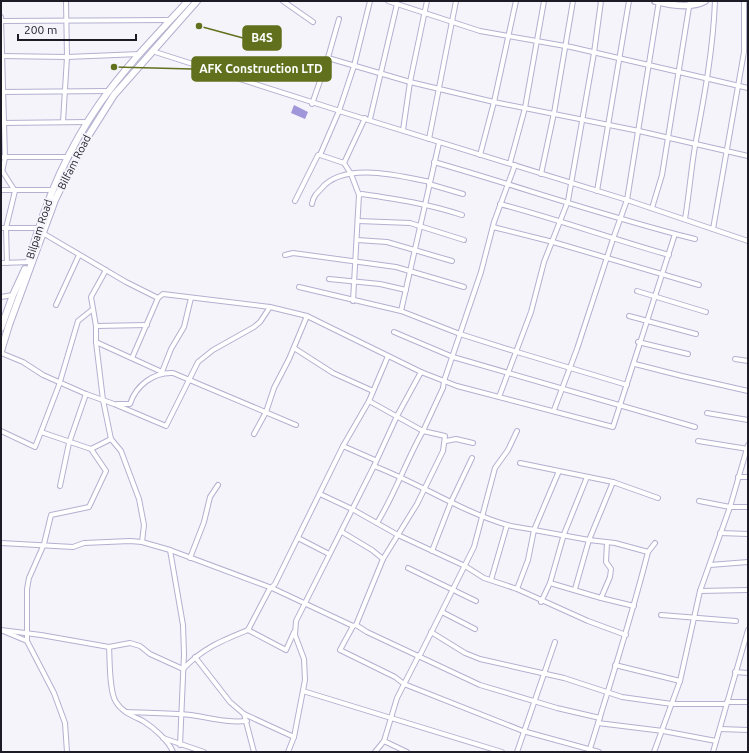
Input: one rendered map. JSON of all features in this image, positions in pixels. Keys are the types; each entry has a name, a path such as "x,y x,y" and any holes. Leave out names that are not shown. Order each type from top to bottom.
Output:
{"main road":[{"name":"Bilpam Road","path":"1,328 13,295 30,262 52,190 68,157 88,122 110,91 140,54 188,1"},
{"name":"Bilfam Road","path":"39,230 91,129 114,95 198,1"},
{"path":"657,1 675,5 705,1"},
{"path":"1,352 30,262"}],"street":[{"path":"63,122 66,57 66,1"},
{"path":"283,1 313,22"},
{"path":"295,201 318,155 320,155 339,111 354,66 370,1"},
{"path":"388,1 480,31 566,46 748,88"},
{"path":"403,130 410,82 427,1"},
{"path":"429,139 456,1"},
{"path":"480,155 494,102 516,1"},
{"path":"377,523 389,503 440,398 444,381 508,183 525,108 544,1"},
{"path":"541,174 554,114 573,1"},
{"path":"499,397 531,312 544,262 568,201 594,53 601,1"},
{"path":"596,191 609,126 629,1"},
{"path":"554,410 592,307 612,239 621,220 627,200 649,66 657,1"},
{"path":"685,219 695,145 699,131 713,41 715,1"},
{"path":"713,229 737,85 744,52 744,1"},
{"path":"652,208 662,175 689,3"},
{"path":"344,163 367,119 382,74 397,4"},
{"path":"1,17 3,122 2,170 15,190"},
{"path":"1,21 170,20"},
{"path":"312,104 339,20"},
{"path":"152,51 403,130 439,143 627,200 748,241"},
{"path":"1,56 66,57 140,54"},
{"path":"328,58 410,82 439,87 494,102 639,131 667,139 748,156"},
{"path":"2,92 110,91"},
{"path":"339,111 367,119"},
{"path":"3,122 88,122"},
{"path":"401,311 439,143"},
{"path":"320,155 344,163 359,195 356,281 353,301"},
{"path":"3,157 68,157"},
{"path":"434,162 568,201 621,220 695,239"},
{"path":"312,204 313,198 326,182 361,172 400,176 429,183 463,194"},
{"path":"1,190 52,190"},
{"path":"7,264 3,228 15,190"},
{"path":"359,195 362,194 425,204 462,215"},
{"path":"500,204 560,220 612,239 669,254"},
{"path":"358,220 410,224 464,240"},
{"path":"493,227 553,242 606,259 699,285"},
{"path":"3,228 39,230 79,255 158,298"},
{"path":"132,358 148,325 158,298 163,294 270,307 307,316 421,372 444,381 613,427 675,234"},
{"path":"357,240 387,242 452,261"},
{"path":"285,255 293,253 338,260 356,260 396,267 464,287"},
{"path":"56,305 79,255"},
{"path":"1,263 7,264 30,262"},
{"path":"106,270 91,297 96,326 96,342 103,400 111,438 121,451 139,499 144,525 142,542"},
{"path":"330,279 380,284 406,290"},
{"path":"299,288 401,311 460,334 627,385"},
{"path":"637,291 706,312"},
{"path":"1,298 13,295"},
{"path":"114,404 130,404 138,388 162,372 171,349 184,327 191,298"},
{"path":"1,352 23,362 42,375 166,426 198,362 213,350 254,327 260,322 270,307"},
{"path":"1,431 35,447 42,432 78,321 93,309"},
{"path":"254,434 266,412 274,388 294,348 307,316"},
{"path":"629,316 696,334"},
{"path":"96,326 148,325"},
{"path":"394,332 453,357 695,427"},
{"path":"96,342 162,372 173,373 296,426"},
{"path":"638,342 688,354"},
{"path":"294,348 334,372 373,391"},
{"path":"183,669 195,657 214,644 248,630 275,584 343,446 369,401 388,356"},
{"path":"735,358 748,361"},
{"path":"635,364 748,390"},
{"path":"288,752 294,737 305,686 304,659 297,644 296,621 374,466 375,460 397,416 421,372"},
{"path":"60,486 69,443 86,394"},
{"path":"369,401 423,431 445,436 446,441 443,452 425,490 383,559 354,625 340,650 395,677 404,684 523,731 589,751 599,752"},
{"path":"707,413 748,420"},
{"path":"419,657 474,547 481,515 495,468 508,450 517,431"},
{"path":"42,432 69,443 91,449 106,471 89,507 51,515 44,544 29,578 27,589 27,641 54,693 65,723 67,752"},
{"path":"91,449 111,438"},
{"path":"446,441 456,439 473,443"},
{"path":"654,752 680,681 700,591 730,507 748,448 698,441"},
{"path":"343,446 375,460"},
{"path":"432,551 451,502 472,458"},
{"path":"520,463 613,482 658,498"},
{"path":"374,466 401,476 425,490 507,525 564,534 648,552"},
{"path":"517,589 528,560 534,530 558,471"},
{"path":"541,602 550,583 564,534 587,477"},
{"path":"738,477 748,477"},
{"path":"575,589 589,540 613,482"},
{"path":"190,558 204,522 210,497 218,486"},
{"path":"320,494 352,509 398,535 465,566 491,580 517,589 541,602 626,635"},
{"path":"699,501 730,507 748,507"},
{"path":"491,580 507,525"},
{"path":"342,532 372,550 383,559"},
{"path":"720,533 748,534"},
{"path":"298,538 329,554"},
{"path":"1,543 44,544 73,547 90,542 142,542 170,550 272,588 480,685 600,718"},
{"path":"601,598 610,577 610,569 606,562 607,543"},
{"path":"589,751 615,665 626,635 648,552 655,543"},
{"path":"170,550 183,625 180,745"},
{"path":"710,565 748,562"},
{"path":"375,752 384,741 391,717 404,684 465,566"},
{"path":"408,568 476,601"},
{"path":"550,583 634,606"},
{"path":"700,591 748,590"},
{"path":"442,612 475,629"},
{"path":"661,615 694,619 736,621"},
{"path":"248,630 286,650 296,628"},
{"path":"1,630 109,647 130,643 140,646 150,654 183,669"},
{"path":"1,630 27,641"},
{"path":"713,752 735,672 746,646 748,630"},
{"path":"431,632 459,650 480,659 544,673 632,699 672,704 748,702"},
{"path":"517,752 555,642"},
{"path":"109,647 112,692 116,702 125,712 144,722 161,737 173,752"},
{"path":"195,657 230,702 244,714 294,737"},
{"path":"615,665 680,681"},
{"path":"735,672 748,673"},
{"path":"303,691 391,717 464,742 502,752"},
{"path":"125,712 181,714 210,718 228,723 247,721"},
{"path":"244,714 254,752"},
{"path":"598,724 663,730 716,741"},
{"path":"720,729 748,730"},
{"path":"161,737 180,745 204,752"},
{"path":"384,741 407,752"}],"shaded area":[{"path":"294,105 308,112 305,119 291,113"}],"place":[{"name":"B4S","path":"199,26"},
{"name":"AFK Construction LTD","path":"114,67"}]}
